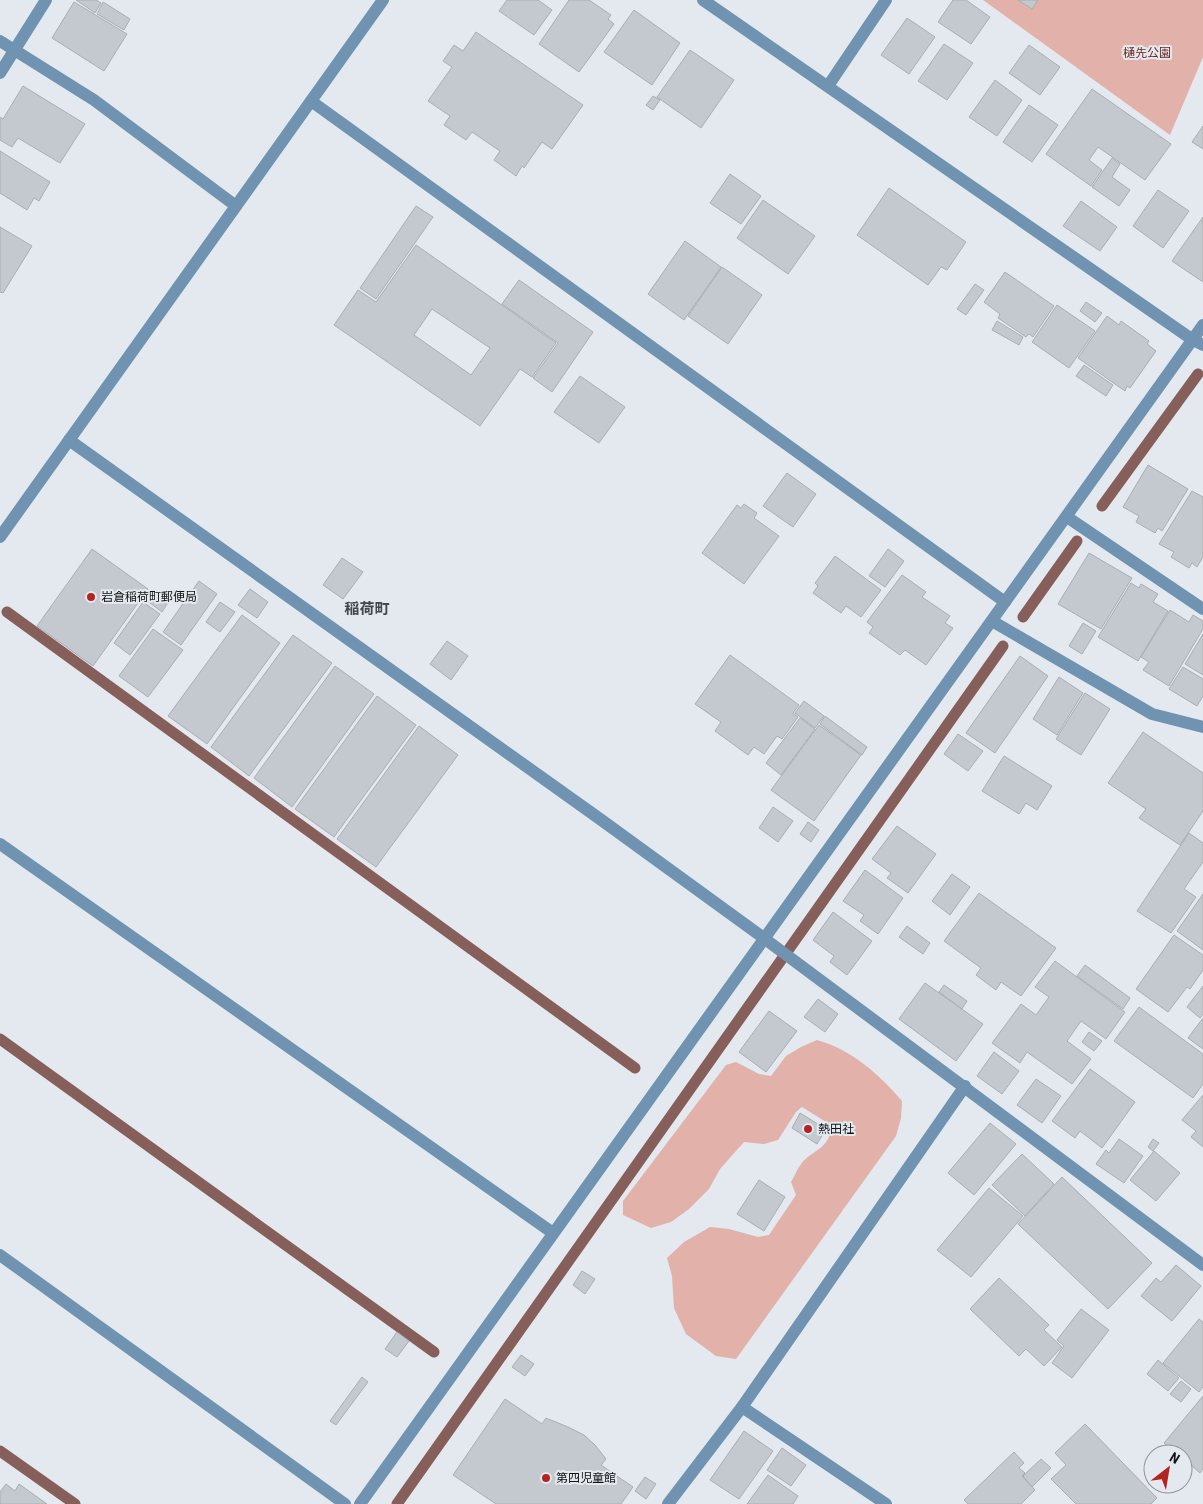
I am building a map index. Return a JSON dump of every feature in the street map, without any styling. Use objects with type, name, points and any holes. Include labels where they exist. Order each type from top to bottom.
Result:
[{"type":"street","points":[[0,73],[46,0]]},
{"type":"street","points":[[0,537],[383,0]]},
{"type":"street","points":[[703,0],[1198,342]]},
{"type":"street","points":[[828,86],[886,0]]},
{"type":"street","points":[[0,41],[94,100],[236,206]]},
{"type":"street","points":[[311,101],[1005,602]]},
{"type":"street","points":[[360,1504],[1005,602],[1198,342],[1203,325]]},
{"type":"street","points":[[69,440],[765,939],[1203,1265]]},
{"type":"street","points":[[1067,517],[1203,609]]},
{"type":"street","points":[[992,621],[1152,714],[1203,727]]},
{"type":"street","points":[[0,844],[553,1233]]},
{"type":"street","points":[[668,1504],[742,1406],[964,1086]]},
{"type":"street","points":[[0,1255],[345,1504]]},
{"type":"street","points":[[742,1406],[886,1504]]},
{"type":"green space","name":"樋先公園","points":[[983,0],[1203,0],[1203,57],[1170,135]]},
{"type":"green space","points":[[817,1040],[830,1044],[853,1056],[884,1082],[902,1101],[901,1118],[896,1136],[736,1359],[716,1356],[686,1334],[674,1308],[672,1276],[667,1258],[684,1242],[710,1227],[729,1229],[758,1237],[769,1235],[796,1195],[791,1182],[798,1168],[828,1139],[831,1125],[802,1107],[796,1112],[778,1140],[764,1144],[744,1142],[720,1169],[709,1189],[689,1209],[671,1222],[651,1228],[623,1215],[623,1201],[726,1065],[736,1062],[759,1074],[771,1076],[786,1056]]},
{"type":"building","points":[[76,0],[96,0],[101,3],[95,13]]},
{"type":"building","points":[[507,0],[538,0],[552,10],[534,35],[499,11]]},
{"type":"building","points":[[569,0],[589,0],[611,15],[608,19],[614,24],[579,72],[539,44]]},
{"type":"building","points":[[953,0],[966,0],[990,17],[971,44],[938,22]]},
{"type":"building","points":[[1018,0],[1038,0],[1032,9]]},
{"type":"building","points":[[74,2],[127,34],[104,71],[52,38]]},
{"type":"building","points":[[103,2],[130,19],[124,30],[97,14]]},
{"type":"building","points":[[634,10],[680,43],[652,85],[604,52]]},
{"type":"building","points":[[907,18],[935,37],[909,74],[881,55]]},
{"type":"building","points":[[476,32],[583,105],[552,149],[542,142],[516,176],[494,160],[500,151],[472,132],[466,140],[444,125],[450,116],[428,101],[452,67],[443,61],[454,45],[463,51]]},
{"type":"building","points":[[944,44],[973,63],[947,100],[918,81]]},
{"type":"building","points":[[1029,45],[1060,67],[1040,95],[1009,73]]},
{"type":"building","points":[[690,50],[734,80],[701,128],[657,97]]},
{"type":"building","points":[[995,80],[1022,100],[997,136],[969,117]]},
{"type":"building","points":[[23,86],[85,124],[60,163],[18,138],[12,147],[0,140],[0,117],[3,119]]},
{"type":"building","points":[[1092,89],[1171,144],[1145,180],[1098,147],[1089,160],[1102,170],[1091,186],[1046,154]]},
{"type":"building","points":[[653,96],[660,100],[653,110],[646,105]]},
{"type":"building","points":[[1029,105],[1058,125],[1032,162],[1003,142]]},
{"type":"building","points":[[1203,126],[1203,149],[1192,142]]},
{"type":"building","points":[[0,151],[50,182],[39,201],[34,198],[27,210],[0,193]]},
{"type":"building","points":[[1112,158],[1120,164],[1112,177],[1130,190],[1119,206],[1092,187]]},
{"type":"building","points":[[730,174],[761,196],[741,224],[710,203]]},
{"type":"building","points":[[889,188],[966,242],[947,270],[941,267],[928,285],[857,235]]},
{"type":"building","points":[[1158,190],[1189,211],[1163,248],[1133,226]]},
{"type":"building","points":[[763,200],[815,236],[788,274],[737,238]]},
{"type":"building","points":[[1081,201],[1117,227],[1100,251],[1063,226]]},
{"type":"building","points":[[416,206],[433,217],[376,299],[360,288]]},
{"type":"building","points":[[1203,217],[1203,282],[1172,261]]},
{"type":"building","points":[[0,227],[32,246],[3,293],[0,292]]},
{"type":"building","points":[[685,241],[721,267],[684,320],[648,294]]},
{"type":"building","points":[[416,245],[556,343],[532,377],[520,369],[480,426],[334,325],[358,290],[376,302]],"holes":[[[432,309],[490,348],[471,375],[414,335]]]},
{"type":"building","points":[[722,267],[762,295],[728,344],[688,316]]},
{"type":"building","points":[[1005,272],[1054,306],[1033,337],[1029,334],[1026,337],[998,318],[1000,314],[984,302]]},
{"type":"building","points":[[519,280],[593,332],[552,392],[533,378],[558,343],[502,304]]},
{"type":"building","points":[[975,284],[984,290],[966,315],[957,309]]},
{"type":"building","points":[[1086,302],[1102,313],[1095,322],[1080,311]]},
{"type":"building","points":[[1057,305],[1095,331],[1069,368],[1032,342]]},
{"type":"building","points":[[1107,316],[1119,325],[1121,321],[1149,341],[1147,344],[1156,351],[1130,388],[1127,386],[1125,391],[1078,358]]},
{"type":"building","points":[[997,321],[1023,337],[1019,345],[992,330]]},
{"type":"building","points":[[1084,365],[1113,385],[1106,396],[1076,376]]},
{"type":"building","points":[[580,376],[625,407],[599,443],[554,412]]},
{"type":"building","points":[[1148,465],[1188,489],[1162,531],[1158,528],[1155,533],[1136,522],[1139,516],[1123,507]]},
{"type":"building","points":[[787,473],[816,494],[793,527],[763,506]]},
{"type":"building","points":[[1192,491],[1203,497],[1203,557],[1197,567],[1192,563],[1189,568],[1171,557],[1174,552],[1159,544]]},
{"type":"building","points":[[744,504],[757,513],[754,518],[779,536],[744,584],[702,553],[737,505],[741,508]]},
{"type":"building","points":[[92,549],[148,589],[93,666],[37,626]]},
{"type":"building","points":[[888,549],[904,561],[885,587],[869,576]]},
{"type":"building","points":[[1089,553],[1132,578],[1101,629],[1058,604]]},
{"type":"building","points":[[835,556],[881,590],[861,617],[846,606],[841,613],[813,593],[818,586],[815,583]]},
{"type":"building","points":[[342,558],[363,572],[343,599],[323,585]]},
{"type":"building","points":[[902,575],[926,592],[922,597],[950,616],[945,623],[953,628],[926,665],[905,650],[900,655],[869,633],[873,627],[867,622]]},
{"type":"building","points":[[199,581],[217,594],[181,645],[163,632]]},
{"type":"building","points":[[1131,583],[1139,588],[1141,584],[1158,594],[1153,602],[1168,611],[1138,661],[1098,637]]},
{"type":"building","points":[[154,589],[169,601],[162,612],[146,600]]},
{"type":"building","points":[[250,589],[268,602],[257,618],[238,605]]},
{"type":"building","points":[[143,602],[160,614],[130,655],[114,643]]},
{"type":"building","points":[[220,602],[235,612],[220,632],[206,622]]},
{"type":"building","points":[[1170,610],[1189,622],[1193,615],[1203,621],[1203,629],[1169,686],[1143,670],[1149,662],[1141,657]]},
{"type":"building","points":[[242,615],[280,643],[207,744],[168,716]]},
{"type":"building","points":[[1083,623],[1096,631],[1082,654],[1069,646]]},
{"type":"building","points":[[153,629],[183,650],[148,697],[119,676]]},
{"type":"building","points":[[1203,634],[1203,675],[1185,664]]},
{"type":"building","points":[[293,635],[332,663],[249,776],[211,747]]},
{"type":"building","points":[[447,641],[468,656],[451,680],[430,664]]},
{"type":"building","points":[[730,655],[799,705],[793,713],[798,717],[782,739],[777,736],[764,754],[754,747],[748,755],[715,731],[721,722],[695,704]]},
{"type":"building","points":[[1020,656],[1048,676],[995,753],[966,733]]},
{"type":"building","points":[[335,666],[374,694],[292,807],[254,778]]},
{"type":"building","points":[[1183,667],[1203,679],[1203,696],[1197,706],[1169,689]]},
{"type":"building","points":[[1059,677],[1083,693],[1057,735],[1033,719]]},
{"type":"building","points":[[1085,693],[1110,709],[1081,755],[1056,739]]},
{"type":"building","points":[[377,696],[416,725],[334,837],[295,809]]},
{"type":"building","points":[[804,701],[824,716],[815,728],[795,713]]},
{"type":"building","points":[[825,716],[867,747],[862,755],[820,724]]},
{"type":"building","points":[[800,718],[815,729],[781,775],[766,763]]},
{"type":"building","points":[[819,725],[861,755],[814,821],[771,790]]},
{"type":"building","points":[[419,726],[458,755],[376,867],[337,839]]},
{"type":"building","points":[[1143,732],[1203,773],[1203,811],[1180,845],[1139,818],[1146,809],[1108,783]]},
{"type":"building","points":[[958,734],[983,751],[968,771],[944,754]]},
{"type":"building","points":[[1004,756],[1052,786],[1037,810],[1026,803],[1019,814],[982,791]]},
{"type":"building","points":[[773,807],[793,821],[778,842],[759,828]]},
{"type":"building","points":[[808,822],[819,830],[811,842],[800,834]]},
{"type":"building","points":[[897,826],[936,854],[908,893],[887,878],[891,873],[872,859]]},
{"type":"building","points":[[1189,833],[1203,843],[1203,862],[1184,889],[1196,897],[1171,933],[1137,911]]},
{"type":"building","points":[[865,870],[903,898],[878,934],[860,921],[864,915],[843,901]]},
{"type":"building","points":[[952,874],[970,887],[950,915],[932,901]]},
{"type":"building","points":[[979,893],[1056,948],[1021,996],[1001,982],[996,990],[976,975],[981,968],[944,941]]},
{"type":"building","points":[[1203,894],[1203,950],[1177,931]]},
{"type":"building","points":[[833,912],[872,941],[847,975],[830,962],[834,956],[813,940]]},
{"type":"building","points":[[907,926],[930,943],[923,954],[899,937]]},
{"type":"building","points":[[1174,935],[1203,955],[1203,970],[1190,989],[1187,987],[1168,1012],[1136,989]]},
{"type":"building","points":[[1055,961],[1125,1012],[1106,1039],[1081,1021],[1067,1041],[1091,1059],[1072,1084],[1027,1052],[1020,1063],[992,1043],[1021,1004],[1036,1015],[1049,997],[1035,987]]},
{"type":"building","points":[[1085,965],[1130,998],[1123,1009],[1077,976]]},
{"type":"building","points":[[925,983],[983,1024],[956,1061],[899,1019]]},
{"type":"building","points":[[944,985],[967,1001],[962,1009],[939,992]]},
{"type":"building","points":[[1203,986],[1203,1014],[1200,1018],[1187,1007]]},
{"type":"building","points":[[818,999],[838,1014],[825,1032],[804,1017]]},
{"type":"building","points":[[1139,1007],[1203,1054],[1203,1084],[1193,1098],[1114,1041]]},
{"type":"building","points":[[769,1011],[797,1031],[766,1072],[739,1052]]},
{"type":"building","points":[[1203,1018],[1203,1049],[1188,1038]]},
{"type":"building","points":[[1089,1032],[1102,1041],[1094,1051],[1082,1042]]},
{"type":"building","points":[[994,1052],[1019,1071],[1002,1094],[977,1076]]},
{"type":"building","points":[[1090,1069],[1135,1102],[1102,1148],[1080,1131],[1075,1138],[1052,1121]]},
{"type":"building","points":[[1036,1079],[1061,1096],[1042,1123],[1017,1105]]},
{"type":"building","points":[[1203,1095],[1203,1147],[1191,1137],[1196,1131],[1182,1120]]},
{"type":"building","points":[[800,1113],[826,1129],[817,1144],[792,1128]]},
{"type":"building","points":[[990,1123],[1016,1144],[974,1195],[948,1173]]},
{"type":"building","points":[[1119,1139],[1143,1156],[1124,1183],[1096,1164],[1106,1150],[1109,1153]]},
{"type":"building","points":[[1153,1139],[1159,1143],[1153,1151],[1148,1147]]},
{"type":"building","points":[[1154,1151],[1180,1173],[1156,1201],[1130,1180]]},
{"type":"building","points":[[1022,1154],[1054,1184],[1025,1216],[992,1185]]},
{"type":"building","points":[[1062,1177],[1152,1263],[1108,1309],[1018,1224]]},
{"type":"building","points":[[759,1180],[785,1197],[764,1231],[737,1214]]},
{"type":"building","points":[[989,1188],[1023,1216],[971,1277],[937,1250]]},
{"type":"building","points":[[1176,1265],[1201,1286],[1172,1321],[1141,1296],[1156,1278],[1161,1282]]},
{"type":"building","points":[[582,1271],[595,1279],[585,1294],[573,1285]]},
{"type":"building","points":[[999,1278],[1049,1325],[1044,1330],[1062,1347],[1044,1366],[1026,1349],[1019,1356],[970,1309]]},
{"type":"building","points":[[1081,1309],[1109,1330],[1072,1378],[1052,1363],[1064,1346],[1057,1340]]},
{"type":"building","points":[[1199,1319],[1203,1322],[1203,1387],[1199,1392],[1163,1363]]},
{"type":"building","points":[[397,1332],[409,1341],[397,1357],[385,1349]]},
{"type":"building","points":[[521,1355],[534,1364],[525,1376],[512,1367]]},
{"type":"building","points":[[1158,1360],[1179,1378],[1168,1391],[1147,1374]]},
{"type":"building","points":[[362,1377],[368,1382],[336,1425],[330,1421]]},
{"type":"building","points":[[1181,1381],[1191,1389],[1181,1402],[1170,1394]]},
{"type":"building","points":[[1203,1396],[1203,1469],[1200,1473],[1193,1467],[1193,1444],[1164,1443]]},
{"type":"building","points":[[505,1399],[542,1424],[546,1418],[584,1435],[606,1459],[601,1465],[633,1487],[621,1504],[496,1504],[453,1475]]},
{"type":"building","points":[[1085,1424],[1143,1484],[1143,1494],[1153,1494],[1157,1498],[1151,1504],[1076,1504],[1051,1479],[1066,1465],[1055,1453]]},
{"type":"building","points":[[744,1431],[773,1451],[739,1499],[710,1480]]},
{"type":"building","points":[[782,1448],[806,1465],[791,1486],[767,1470]]},
{"type":"building","points":[[1014,1452],[1024,1463],[1019,1468],[1025,1473],[1022,1476],[1035,1490],[1021,1504],[968,1504],[964,1500]]},
{"type":"building","points":[[1041,1459],[1051,1468],[1032,1487],[1023,1476]]},
{"type":"building","points":[[768,1475],[798,1496],[793,1504],[747,1504]]},
{"type":"building","points":[[645,1477],[656,1484],[646,1499],[635,1491]]},
{"type":"building","points":[[6,1484],[15,1491],[19,1484],[47,1504],[0,1504],[0,1492]]},
{"type":"waterway","points":[[1102,506],[1198,374]]},
{"type":"waterway","points":[[1023,617],[1077,541]]},
{"type":"waterway","points":[[7,612],[635,1068]]},
{"type":"waterway","points":[[397,1504],[1003,646]]},
{"type":"waterway","points":[[0,1039],[434,1352]]},
{"type":"waterway","points":[[0,1451],[75,1504]]},
{"type":"place","name":"岩倉稲荷町郵便局","points":[[91,597]]},
{"type":"place","name":"熱田社","points":[[808,1129]]},
{"type":"place","name":"第四児童館","points":[[546,1478]]},
{"type":"district","name":"稲荷町","points":[[367,609]]}]
